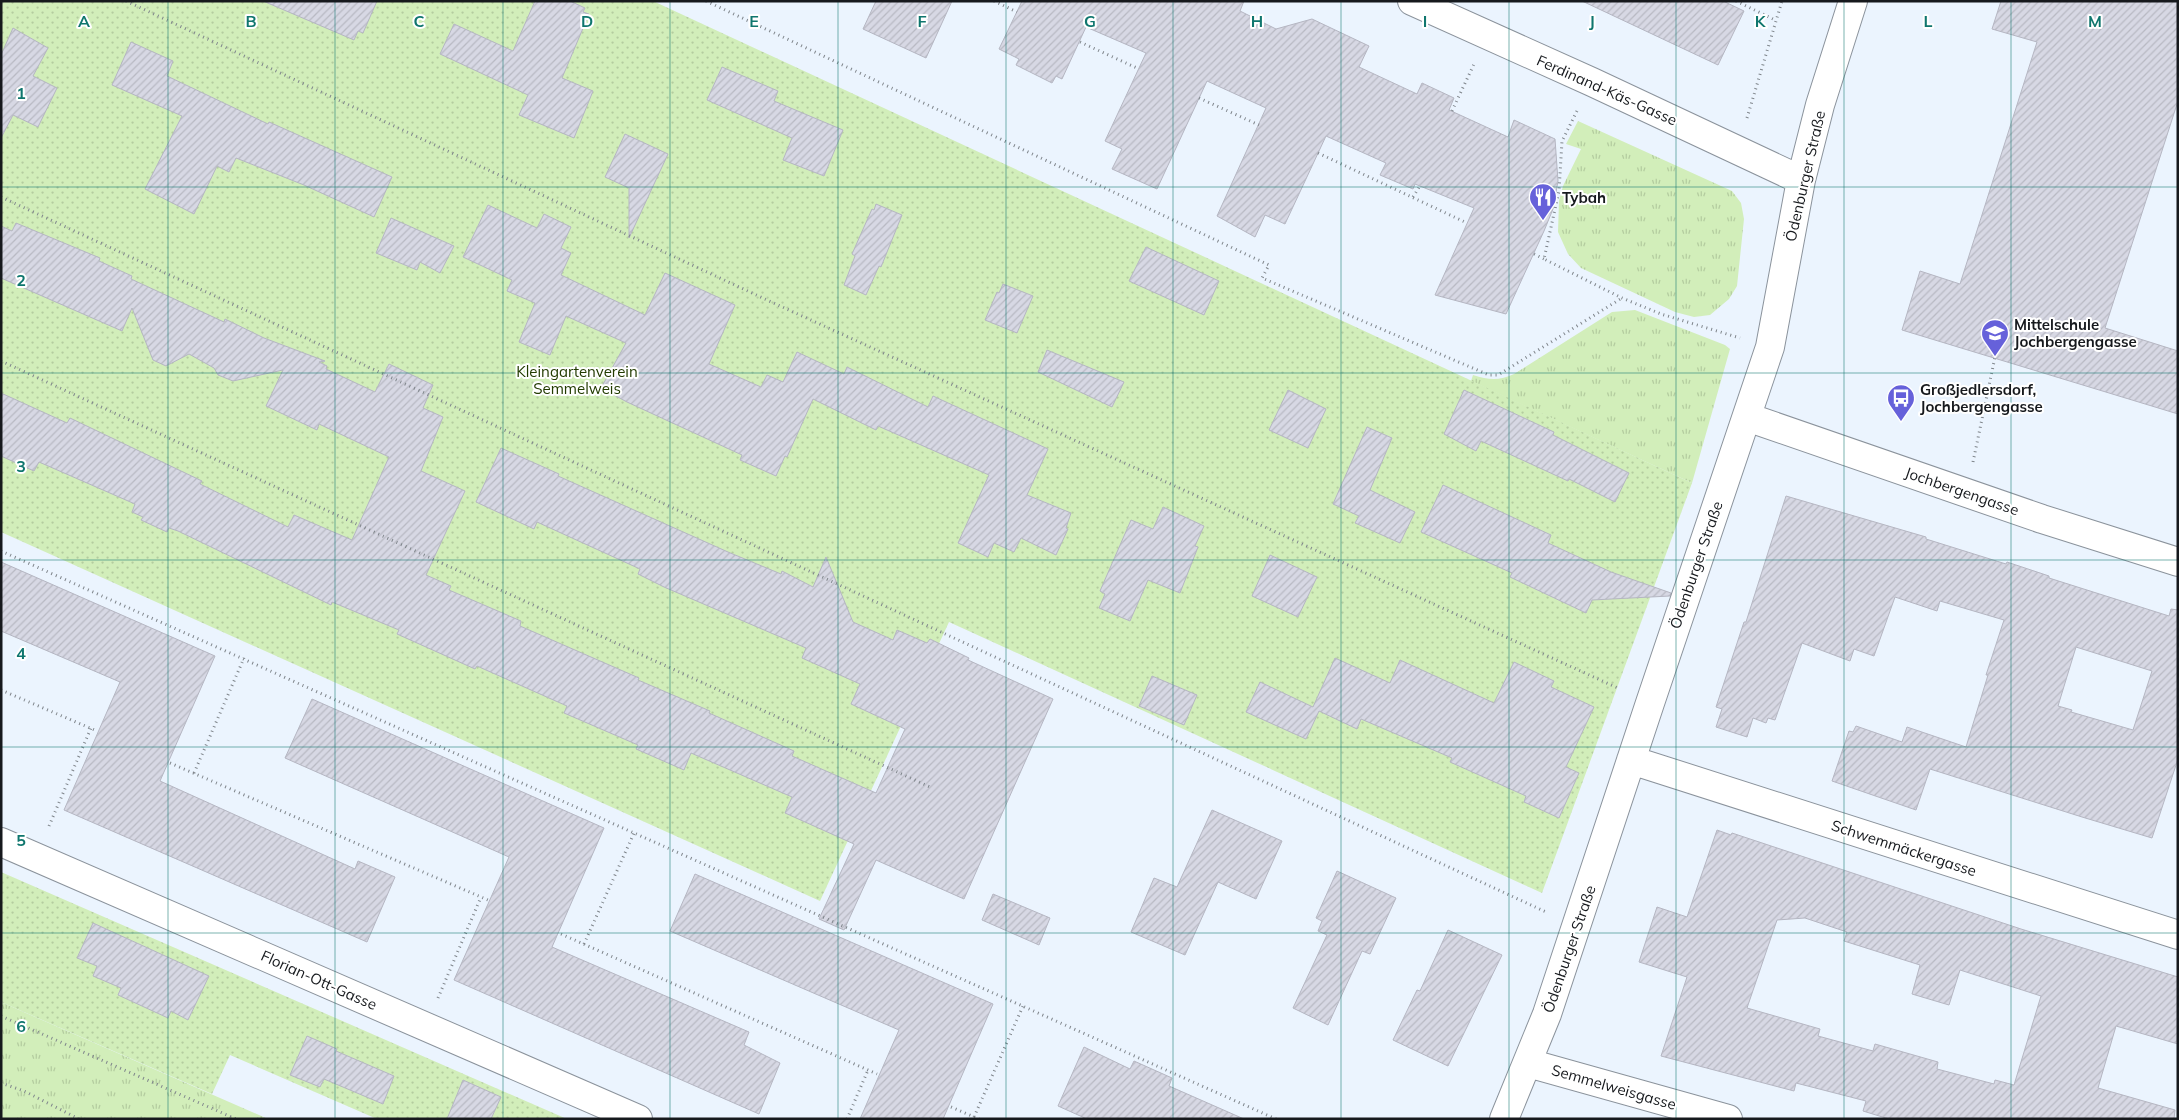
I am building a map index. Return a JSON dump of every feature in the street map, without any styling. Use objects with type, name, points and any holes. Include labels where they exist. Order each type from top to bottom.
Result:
[{"type":"street","name":"Ferdinand-Käs-Gasse","points":[[1412,1],[1738,149],[1801,180]]},
{"type":"street","name":"Ödenburger Straße","points":[[1504,1119],[1547,1014],[1770,347],[1801,180],[1820,105],[1853,1]]},
{"type":"street","name":"Jochbergengasse","points":[[1747,417],[2042,519],[2178,562]]},
{"type":"street","name":"Schwemmäckergasse","points":[[1631,760],[2178,935]]},
{"type":"street","name":"Florian-Ott-Gasse","points":[[1,842],[638,1119]]},
{"type":"street","name":"Semmelweisgasse","points":[[1528,1062],[1728,1119]]},
{"type":"path","points":[[126,1],[767,300],[1650,702]]},
{"type":"path","points":[[706,1],[1269,265],[1262,278],[1489,375],[1498,375],[1622,298]]},
{"type":"path","points":[[994,1],[1017,12]]},
{"type":"path","points":[[1736,1],[1775,20]]},
{"type":"path","points":[[1738,149],[1782,1]]},
{"type":"path","points":[[1452,112],[1487,36]]},
{"type":"path","points":[[1080,42],[1139,69]]},
{"type":"path","points":[[1544,259],[1559,191],[1562,141],[1592,82]]},
{"type":"path","points":[[1200,98],[1259,125]]},
{"type":"path","points":[[1318,153],[1467,223]]},
{"type":"path","points":[[1413,197],[1420,186]]},
{"type":"path","points":[[1,197],[1576,926]]},
{"type":"path","points":[[1534,254],[1622,298],[1661,314],[1770,347]]},
{"type":"path","points":[[1967,492],[1995,357]]},
{"type":"path","points":[[1,362],[930,787]]},
{"type":"path","points":[[1,551],[1276,1119]]},
{"type":"path","points":[[194,773],[244,658]]},
{"type":"path","points":[[1,690],[97,730]]},
{"type":"path","points":[[36,857],[91,728]]},
{"type":"path","points":[[170,763],[488,900]]},
{"type":"path","points":[[584,944],[634,833]]},
{"type":"path","points":[[426,1027],[481,897]]},
{"type":"path","points":[[561,934],[877,1074]]},
{"type":"path","points":[[974,1117],[1022,1006]]},
{"type":"path","points":[[1,1016],[236,1119]]},
{"type":"path","points":[[847,1119],[868,1070]]},
{"type":"path","points":[[1,1083],[24,1091],[79,1119]]},
{"type":"path","points":[[952,1107],[979,1119]]},
{"type":"green space","name":"Kleingartenverein Semmelweis","points":[[1,1],[653,1],[1692,483],[1542,893],[949,622],[820,901],[1,532]]},
{"type":"green space","points":[[1578,121],[1732,191],[1741,203],[1744,219],[1737,286],[1729,299],[1710,315],[1694,317],[1675,312],[1581,268],[1568,254],[1558,232],[1559,201],[1563,186],[1581,149],[1566,144]]},
{"type":"green space","points":[[1635,310],[1725,345],[1730,349],[1692,483],[1471,381],[1473,375],[1494,379],[1514,374],[1612,312]]},
{"type":"green space","points":[[1,872],[567,1119],[377,1119],[230,1055],[212,1094],[1,1002]]},
{"type":"green space","points":[[1,1002],[268,1119],[1,1119]]},
{"type":"building","points":[[263,1],[377,1],[363,33],[358,31],[354,40]]},
{"type":"building","points":[[535,1],[570,1],[585,8],[583,12],[589,14],[562,78],[593,91],[574,138],[519,115],[528,95],[440,54],[454,24],[513,51]]},
{"type":"building","points":[[876,1],[952,1],[926,58],[863,29]]},
{"type":"building","points":[[1022,1],[1244,1],[1240,11],[1276,29],[1312,19],[1369,46],[1359,67],[1417,94],[1422,83],[1454,98],[1449,110],[1508,137],[1514,120],[1555,139],[1558,181],[1553,209],[1506,314],[1435,295],[1474,208],[1415,184],[1413,189],[1380,175],[1386,163],[1326,136],[1285,224],[1265,215],[1255,237],[1217,216],[1266,108],[1207,81],[1157,189],[1112,169],[1122,149],[1105,141],[1146,53],[1086,27],[1062,79],[1056,76],[1052,83],[1016,65],[1019,59],[999,49]]},
{"type":"building","points":[[1582,1],[1723,1],[1744,11],[1718,65]]},
{"type":"building","points":[[2001,1],[2178,1],[2178,101],[2105,328],[2178,351],[2178,414],[1902,330],[1920,271],[1960,284],[2037,42],[1992,29]]},
{"type":"building","points":[[13,28],[48,48],[33,76],[57,88],[38,127],[13,115],[1,138],[1,55]]},
{"type":"building","points":[[131,42],[173,61],[167,76],[268,124],[269,122],[392,177],[374,217],[304,185],[236,158],[229,172],[217,166],[194,214],[145,189],[182,116],[112,85]]},
{"type":"building","points":[[722,67],[778,91],[774,101],[843,130],[824,176],[783,160],[792,138],[707,100]]},
{"type":"building","points":[[625,134],[668,154],[629,238],[629,188],[605,177]]},
{"type":"building","points":[[876,204],[902,215],[881,267],[879,266],[866,295],[844,285],[855,256],[852,254]]},
{"type":"building","points":[[488,205],[537,228],[544,214],[571,227],[561,248],[571,253],[561,275],[645,315],[665,273],[735,305],[709,364],[761,387],[767,375],[783,382],[797,352],[844,374],[847,367],[928,407],[933,396],[1048,449],[1027,495],[1071,513],[1066,528],[1068,529],[1056,555],[1021,538],[1014,552],[994,543],[988,557],[958,543],[989,475],[878,426],[876,430],[813,399],[787,457],[785,456],[776,476],[740,460],[742,455],[601,388],[626,343],[566,316],[550,355],[519,342],[535,303],[507,291],[512,280],[463,257]]},
{"type":"building","points":[[391,218],[454,246],[440,273],[420,262],[417,270],[376,253]]},
{"type":"building","points":[[16,223],[100,258],[99,261],[132,276],[131,279],[224,322],[225,319],[264,338],[325,361],[319,362],[327,366],[326,369],[375,392],[389,364],[433,385],[423,408],[443,417],[421,471],[465,491],[426,575],[451,586],[449,590],[521,621],[520,626],[639,678],[638,680],[710,711],[709,713],[794,751],[792,756],[876,793],[905,729],[851,704],[860,684],[802,658],[806,648],[664,587],[638,574],[640,569],[537,522],[534,529],[476,502],[501,448],[559,474],[558,476],[728,552],[781,574],[782,571],[813,587],[826,557],[853,622],[893,640],[897,630],[927,643],[930,639],[969,658],[968,660],[1053,699],[964,899],[876,860],[844,930],[819,919],[854,844],[785,813],[792,797],[691,753],[684,770],[636,749],[638,745],[564,713],[567,706],[477,666],[475,669],[397,634],[399,630],[332,602],[331,605],[178,531],[169,528],[167,532],[141,520],[143,517],[132,512],[135,504],[39,462],[34,471],[1,456],[1,393],[67,423],[70,418],[202,481],[200,484],[288,527],[294,515],[352,540],[389,457],[319,424],[317,430],[266,406],[283,370],[233,381],[218,375],[214,368],[189,354],[166,366],[153,360],[132,308],[122,331],[1,278],[1,226],[12,231]]},
{"type":"building","points":[[1146,247],[1219,281],[1204,315],[1129,281]]},
{"type":"building","points":[[1003,284],[1033,296],[1017,333],[985,320],[997,292],[999,293]]},
{"type":"building","points":[[1047,350],[1124,382],[1112,407],[1038,372]]},
{"type":"building","points":[[1288,390],[1326,409],[1308,448],[1269,430]]},
{"type":"building","points":[[1464,390],[1554,432],[1553,435],[1629,473],[1615,502],[1569,479],[1568,481],[1481,441],[1476,451],[1444,434]]},
{"type":"building","points":[[1367,427],[1392,438],[1370,490],[1415,512],[1400,543],[1355,523],[1359,516],[1333,504]]},
{"type":"building","points":[[1443,485],[1551,535],[1548,543],[1611,572],[1671,593],[1670,596],[1592,600],[1586,613],[1510,577],[1512,573],[1421,532]]},
{"type":"building","points":[[1786,496],[1926,537],[1926,539],[2006,564],[2007,562],[2049,576],[2049,578],[2169,616],[2171,609],[2178,610],[2178,759],[2152,838],[1930,769],[1916,810],[1832,781],[1849,731],[1853,732],[1856,726],[1902,742],[1907,727],[1966,747],[2004,620],[1940,601],[1937,611],[1895,597],[1874,656],[1854,649],[1850,661],[1802,643],[1775,720],[1768,718],[1766,723],[1753,718],[1747,737],[1716,727],[1722,709],[1716,707],[1744,622],[1746,622]],"holes":[[[2076,647],[2152,671],[2133,730],[2071,712],[2072,710],[2058,706]]]},
{"type":"building","points":[[1163,507],[1204,526],[1195,546],[1198,547],[1180,593],[1148,580],[1130,621],[1099,608],[1105,594],[1100,591],[1131,520],[1153,529]]},
{"type":"building","points":[[1270,555],[1317,577],[1298,617],[1252,596]]},
{"type":"building","points":[[1,562],[215,656],[160,781],[355,869],[358,861],[395,877],[367,942],[64,810],[120,682],[1,631]]},
{"type":"building","points":[[1335,658],[1390,683],[1400,660],[1494,703],[1514,662],[1554,681],[1551,687],[1594,707],[1566,767],[1579,773],[1559,818],[1524,802],[1526,796],[1450,762],[1452,758],[1361,719],[1357,729],[1319,711],[1306,739],[1246,712],[1260,682],[1313,707]]},
{"type":"building","points":[[1152,676],[1197,695],[1184,725],[1139,706]]},
{"type":"building","points":[[312,699],[604,828],[552,947],[749,1032],[744,1045],[780,1063],[759,1114],[454,980],[509,857],[285,758]]},
{"type":"building","points":[[1212,810],[1282,841],[1256,899],[1218,882],[1185,955],[1131,932],[1154,878],[1177,887]]},
{"type":"building","points":[[1717,830],[1731,835],[1732,833],[2021,929],[2178,977],[2178,1044],[2116,1026],[2098,1088],[2175,1110],[2174,1119],[1889,1119],[1863,1111],[1866,1101],[1796,1083],[1794,1091],[1661,1056],[1687,977],[1639,962],[1657,907],[1687,917]],"holes":[[[1805,918],[1847,932],[1844,941],[1920,965],[1912,994],[1949,1005],[1960,970],[2041,996],[2014,1085],[1995,1080],[1994,1084],[1937,1069],[1938,1062],[1875,1044],[1873,1051],[1818,1036],[1820,1029],[1747,1008],[1777,920]]]},
{"type":"building","points":[[1337,871],[1396,898],[1370,954],[1362,951],[1328,1025],[1293,1008],[1327,935],[1318,931],[1322,921],[1316,918]]},
{"type":"building","points":[[695,874],[993,1004],[943,1119],[860,1119],[899,1030],[670,931]]},
{"type":"building","points":[[993,894],[1050,918],[1039,945],[982,920]]},
{"type":"building","points":[[93,923],[209,976],[188,1020],[171,1011],[168,1018],[118,995],[121,988],[93,976],[97,966],[77,958]]},
{"type":"building","points":[[1448,930],[1502,955],[1448,1066],[1393,1040],[1417,990],[1420,991]]},
{"type":"building","points":[[307,1036],[337,1049],[336,1051],[394,1076],[383,1104],[324,1079],[320,1087],[290,1075]]},
{"type":"building","points":[[1084,1047],[1130,1069],[1134,1061],[1172,1078],[1169,1086],[1244,1119],[1087,1119],[1058,1106]]},
{"type":"building","points":[[463,1080],[501,1097],[491,1119],[447,1119]]},
{"type":"place","name":"Tybah","points":[[1543,221]]},
{"type":"place","name":"Mittelschule Jochbergengasse","points":[[1995,357]]},
{"type":"place","name":"Großjedlersdorf, Jochbergengasse","points":[[1901,422]]}]
